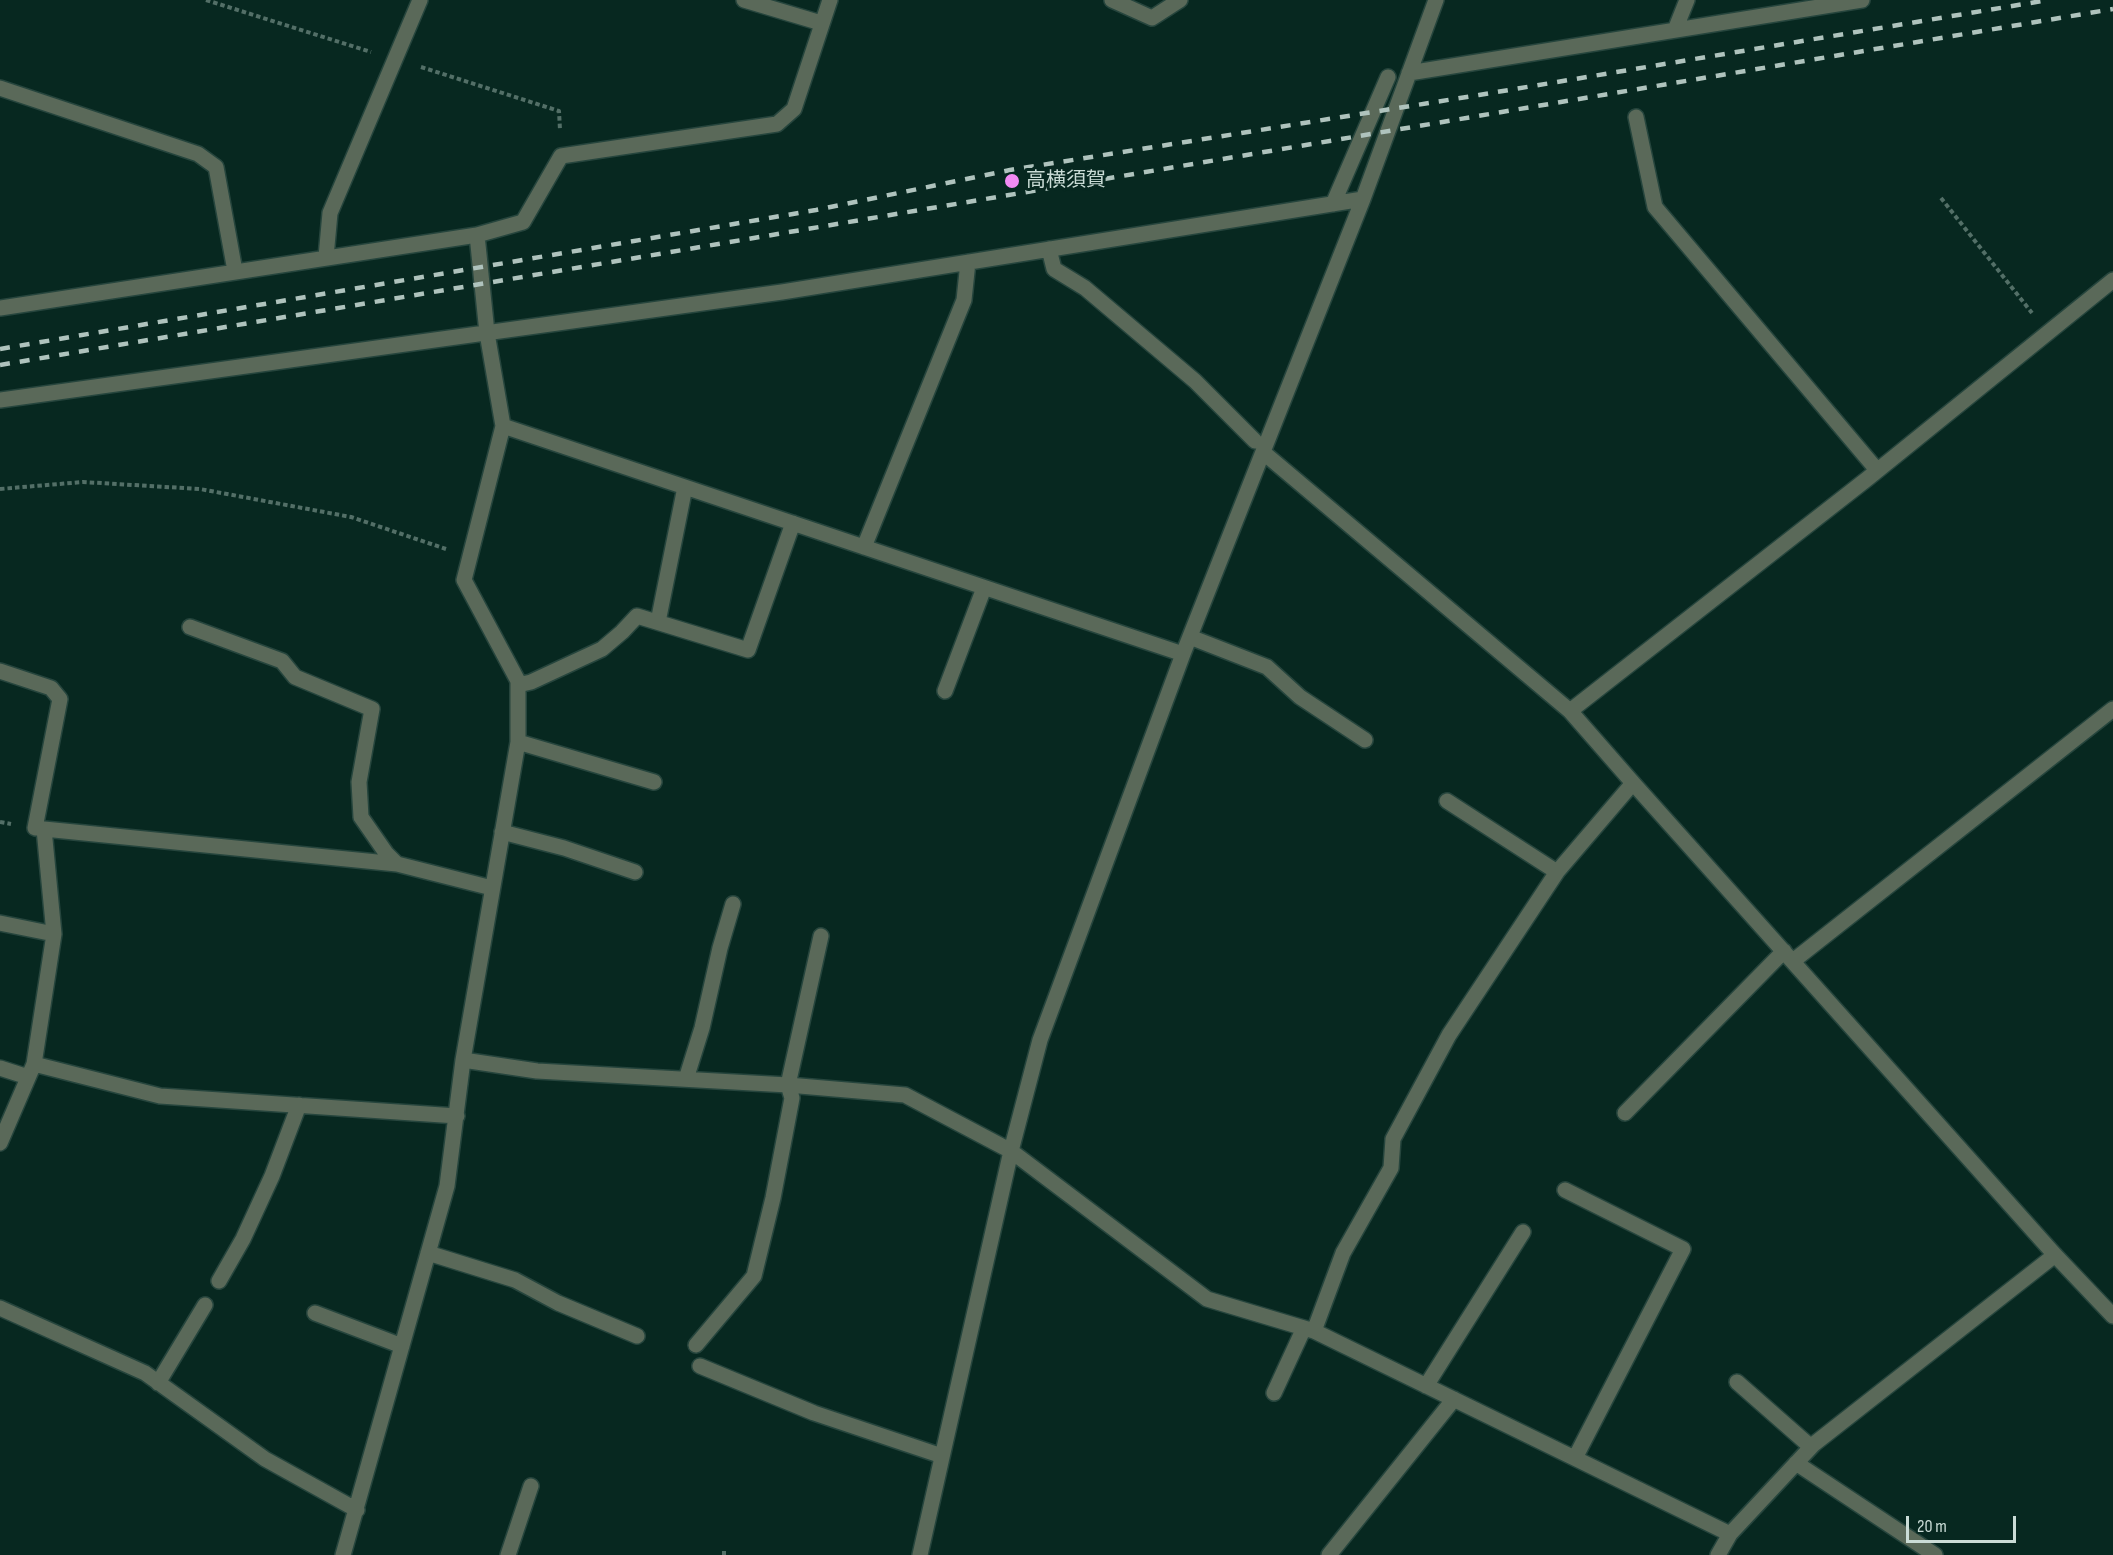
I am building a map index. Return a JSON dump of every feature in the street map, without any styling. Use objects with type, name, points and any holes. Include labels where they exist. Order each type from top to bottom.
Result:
[{"type":"street","points":[[326,257],[330,213],[420,0]]},
{"type":"street","points":[[744,0],[821,23]]},
{"type":"street","points":[[0,308],[477,235],[523,222],[561,156],[777,124],[794,109],[830,0]]},
{"type":"street","points":[[1112,0],[1152,18],[1180,0]]},
{"type":"street","points":[[920,1555],[1011,1151],[1040,1040],[1259,447],[1363,199],[1436,0]]},
{"type":"street","points":[[1675,30],[1687,0]]},
{"type":"street","points":[[1409,73],[1862,0]]},
{"type":"street","points":[[1333,204],[1388,77]]},
{"type":"street","points":[[0,88],[198,154],[216,167],[235,271]]},
{"type":"street","points":[[1636,117],[1655,207],[1877,470]]},
{"type":"street","points":[[0,400],[782,292],[1363,199]]},
{"type":"street","points":[[343,1555],[447,1186],[464,1060],[519,742],[518,681],[464,580],[503,426],[487,333],[477,235]]},
{"type":"street","points":[[1048,249],[1054,269],[1084,288],[1195,381],[1259,447],[1570,711],[2113,1316]]},
{"type":"street","points":[[864,547],[964,300],[968,262]]},
{"type":"street","points":[[1570,711],[1877,470],[2113,280]]},
{"type":"street","points":[[503,426],[1183,654]]},
{"type":"street","points":[[657,622],[685,487]]},
{"type":"street","points":[[518,685],[531,682],[602,649],[637,616],[747,650],[793,523]]},
{"type":"street","points":[[945,692],[984,588]]},
{"type":"street","points":[[190,627],[282,661],[295,677],[372,709],[360,782],[361,817],[386,853],[397,864]]},
{"type":"street","points":[[1190,637],[1267,667],[1300,697],[1365,740]]},
{"type":"street","points":[[0,671],[51,688],[60,699],[35,828]]},
{"type":"street","points":[[1625,1113],[1789,956],[2113,709]]},
{"type":"street","points":[[519,742],[654,782]]},
{"type":"street","points":[[1274,1393],[1309,1330],[1343,1253],[1391,1168],[1393,1139],[1449,1035],[1557,872],[1633,783]]},
{"type":"street","points":[[1447,801],[1557,872]]},
{"type":"street","points":[[0,1143],[31,1071],[54,934],[44,829],[397,864],[492,888]]},
{"type":"street","points":[[502,832],[564,848],[635,872]]},
{"type":"street","points":[[686,1079],[702,1028],[720,948],[733,904]]},
{"type":"street","points":[[0,923],[54,934]]},
{"type":"street","points":[[696,1346],[754,1276],[773,1198],[792,1098],[788,1084],[821,936]]},
{"type":"street","points":[[464,1060],[537,1071],[788,1084],[905,1095],[1011,1151],[1207,1299],[1309,1330],[1730,1534]]},
{"type":"street","points":[[0,1068],[31,1071],[160,1096],[457,1116]]},
{"type":"street","points":[[219,1281],[243,1239],[272,1176],[299,1105]]},
{"type":"street","points":[[1564,1190],[1683,1249],[1575,1458]]},
{"type":"street","points":[[1426,1386],[1523,1232]]},
{"type":"street","points":[[428,1253],[515,1280],[558,1303],[637,1336]]},
{"type":"street","points":[[1718,1555],[1730,1534],[1811,1447],[2055,1254]]},
{"type":"street","points":[[158,1383],[206,1305]]},
{"type":"street","points":[[0,1308],[145,1373],[264,1459],[357,1510]]},
{"type":"street","points":[[315,1313],[402,1346]]},
{"type":"street","points":[[700,1366],[814,1413],[942,1456]]},
{"type":"street","points":[[1737,1382],[1811,1447]]},
{"type":"street","points":[[1329,1555],[1454,1400]]},
{"type":"street","points":[[1796,1463],[1935,1555]]},
{"type":"street","points":[[508,1555],[531,1486]]},
{"type":"path","points":[[1941,198],[2048,333]]},
{"type":"path","points":[[0,489],[83,482],[200,489],[351,517],[470,557]]},
{"type":"railway","points":[[0,349],[816,210],[1010,170],[2048,0]]},
{"type":"railway","points":[[0,365],[2113,9]]},
{"type":"place","name":"高横須賀","points":[[1012,181]]}]
